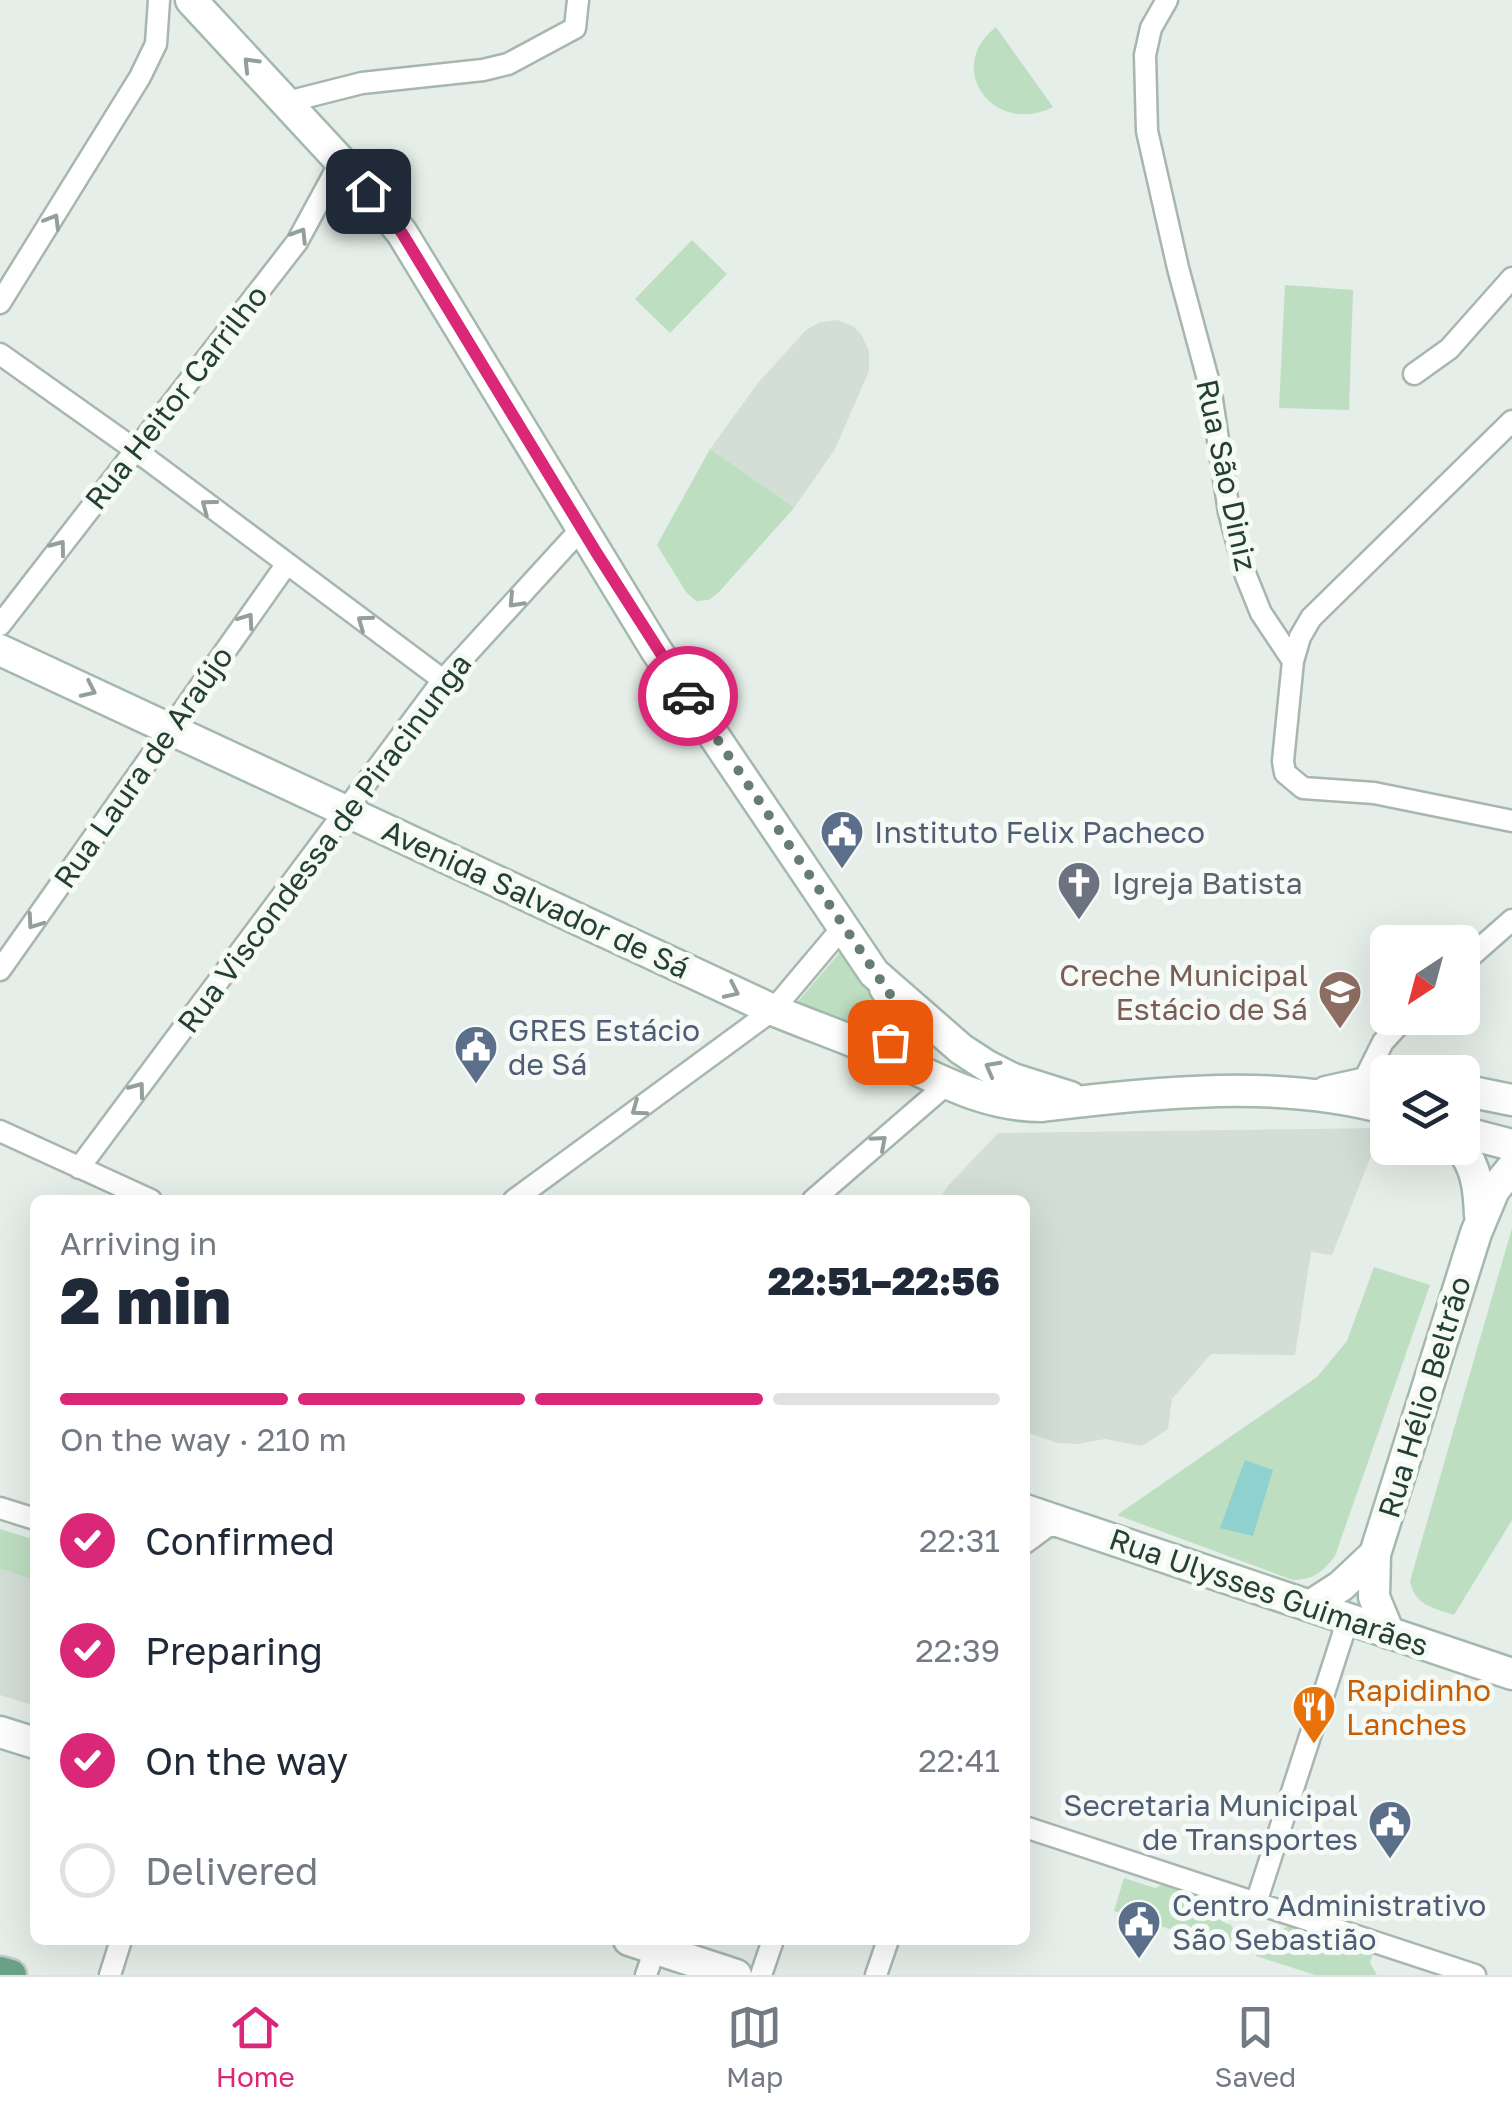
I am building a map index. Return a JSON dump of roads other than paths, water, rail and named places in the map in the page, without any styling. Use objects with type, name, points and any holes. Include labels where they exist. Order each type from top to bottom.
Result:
[{"type":"main road","points":[[191,0],[288,102],[402,233],[656,650],[898,1006],[899,1034],[875,1050]]},
{"type":"main road","name":"Avenida Salvador de Sá","points":[[0,650],[773,1010],[875,1050],[970,1094],[1017,1106],[1208,1091],[1310,1096]]},
{"type":"main road","points":[[874,973],[961,1049],[987,1066],[1013,1079],[1083,1101]]},
{"type":"main road","points":[[1310,1096],[1370,1084]]},
{"type":"main road","points":[[1480,1094],[1512,1100]]},
{"type":"main road","points":[[1310,1096],[1370,1106]]},
{"type":"main road","points":[[1480,1137],[1512,1145]]},
{"type":"main road","points":[[1471,1165],[1479,1188],[1480,1222]]},
{"type":"main road","name":"Rua Hélio Beltrão","points":[[1389,1632],[1374,1597],[1375,1554],[1480,1222],[1494,1190],[1512,1168]]},
{"type":"main road","name":"Rua Ulysses Guimarães","points":[[1030,1512],[1512,1674]]},
{"type":"main road","points":[[1310,1606],[1341,1586],[1375,1554]]},
{"type":"main road","points":[[0,1732],[30,1741]]},
{"type":"main road","points":[[647,1951],[736,1975]]},
{"type":"main road","points":[[0,1972],[11,1975]]},
{"type":"street","points":[[0,303],[140,77],[156,44],[160,0]]},
{"type":"street","points":[[288,102],[362,82],[508,64],[574,28],[578,0]]},
{"type":"street","name":"Rua São Diniz","points":[[1167,0],[1151,28],[1144,55],[1147,132],[1210,387],[1229,512],[1246,576],[1261,613],[1293,661]]},
{"type":"street","name":"Rua Heitor Carrilho","points":[[0,625],[297,242],[340,161]]},
{"type":"street","points":[[1414,374],[1448,349],[1512,278]]},
{"type":"street","points":[[0,354],[134,449],[442,680]]},
{"type":"street","points":[[1512,421],[1311,618],[1293,661],[1283,761],[1292,782],[1315,790],[1374,793],[1512,821]]},
{"type":"street","name":"Rua Viscondessa de Piracinunga","points":[[79,1168],[442,680],[582,529]]},
{"type":"street","name":"Rua Laura de Araújo","points":[[0,970],[286,564]]},
{"type":"street","points":[[1480,948],[1512,920]]},
{"type":"street","points":[[521,1195],[773,1010],[842,928]]},
{"type":"street","points":[[819,1195],[946,1084]]},
{"type":"street","points":[[0,1131],[139,1195]]},
{"type":"street","points":[[0,1508],[30,1517]]},
{"type":"street","points":[[1030,1539],[1048,1526],[1072,1526]]},
{"type":"street","points":[[1256,1903],[1348,1619]]},
{"type":"street","points":[[1030,1829],[1475,1975]]},
{"type":"street","points":[[110,1975],[119,1945]]},
{"type":"street","points":[[761,1975],[771,1945]]},
{"type":"street","points":[[876,1975],[886,1945]]},
{"type":"water","points":[[1245,1460],[1273,1470],[1253,1536],[1220,1528]]},
{"type":"place","name":"Instituto Felix Pacheco","points":[[842,870]]},
{"type":"place","name":"Igreja Batista","points":[[1079,921]]},
{"type":"place","name":"Creche Municipal Estácio de Sá","points":[[1340,1030]]},
{"type":"place","name":"GRES Estácio de Sá","points":[[476,1085]]},
{"type":"place","name":"Rapidinho Lanches","points":[[1314,1745]]},
{"type":"place","name":"Secretaria Municipal de Transportes","points":[[1390,1860]]},
{"type":"place","name":"Centro Administrativo São Sebastião","points":[[1139,1960]]}]
